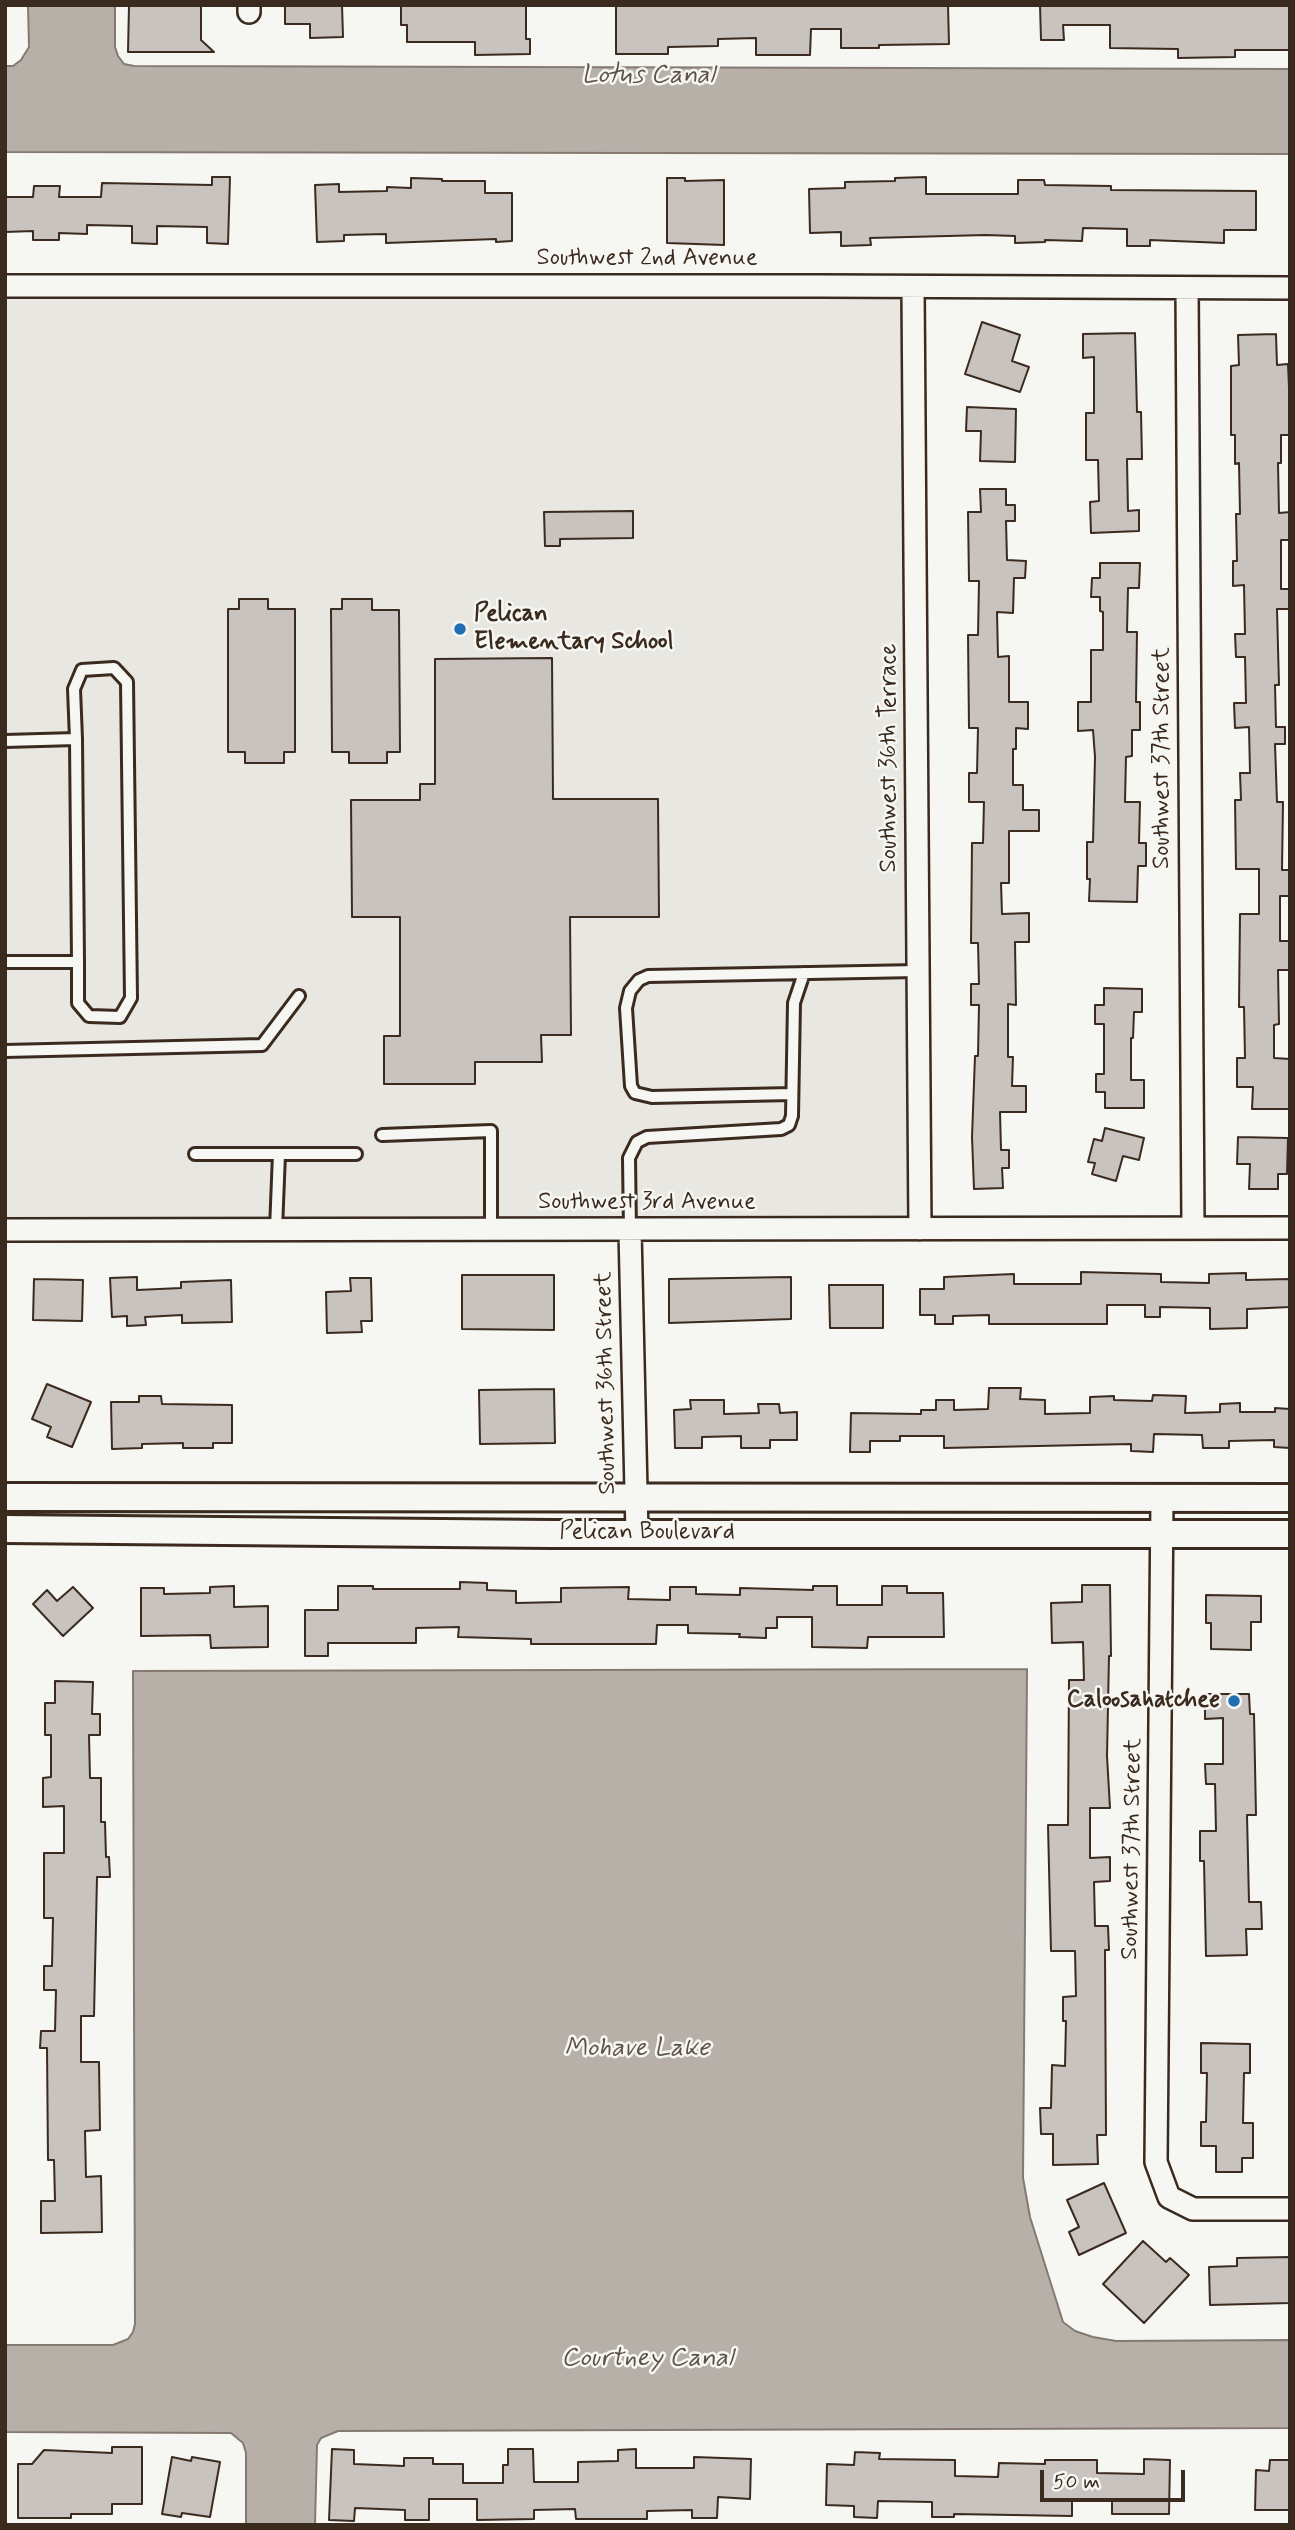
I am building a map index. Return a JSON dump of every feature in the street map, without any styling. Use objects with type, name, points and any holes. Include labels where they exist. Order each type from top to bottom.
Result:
[{"type":"street","name":"Southwest 2nd Avenue","points":[[5,286],[1290,288]]},
{"type":"street","name":"Southwest 36th Terrace","points":[[913,287],[920,1229]]},
{"type":"street","name":"Southwest 37th Street","points":[[1187,288],[1193,1227]]},
{"type":"street","name":"Southwest 3rd Avenue","points":[[5,1230],[1290,1228]]},
{"type":"street","name":"Southwest 36th Street","points":[[630,1231],[637,1534]]},
{"type":"street","name":"Pelican Boulevard","points":[[5,1497],[1290,1498]]},
{"type":"street","name":"Southwest 37th Street","points":[[1162,1499],[1156,2162],[1169,2197],[1193,2209],[1290,2209]]},
{"type":"street","name":"Pelican Boulevard","points":[[5,1529],[637,1534],[1290,1534]]},
{"type":"lane","points":[[114,668],[127,682],[131,998],[120,1017],[89,1016],[78,1003],[78,962],[74,689],[82,670],[114,668]]},
{"type":"lane","points":[[5,741],[76,739]]},
{"type":"lane","points":[[5,962],[78,962]]},
{"type":"lane","points":[[792,1094],[652,1097],[635,1093],[631,1086],[626,1008],[630,991],[639,980],[648,976],[918,971]]},
{"type":"lane","points":[[630,1231],[629,1158],[637,1142],[647,1137],[781,1129],[789,1125],[792,1116],[794,1003],[804,973]]},
{"type":"lane","points":[[5,1051],[262,1045],[299,996]]},
{"type":"lane","points":[[382,1135],[491,1131],[491,1229]]},
{"type":"lane","points":[[195,1154],[356,1154]]},
{"type":"lane","points":[[276,1228],[279,1154]]},
{"type":"shaded area","name":"Pelican Elementary School","points":[[5,286],[913,287],[920,1229],[5,1230]]},
{"type":"water","name":"Lotus Canal","points":[[28,5],[115,5],[115,47],[124,64],[134,66],[1290,69],[1290,154],[5,152],[5,66],[13,66],[21,60],[29,47]]},
{"type":"water","name":"Mohave Lake","points":[[1027,1669],[1023,2178],[1030,2217],[1063,2322],[1075,2331],[1116,2341],[1290,2340],[1290,2428],[338,2431],[321,2438],[317,2445],[315,2525],[246,2525],[246,2453],[243,2443],[231,2433],[5,2432],[5,2345],[113,2345],[128,2339],[135,2324],[133,1671]]},
{"type":"building","points":[[129,5],[201,5],[201,40],[214,52],[128,52]]},
{"type":"building","points":[[285,5],[342,5],[343,37],[310,38],[310,24],[285,24]]},
{"type":"building","points":[[401,5],[526,5],[526,39],[530,39],[530,54],[475,55],[475,42],[407,42],[407,25],[401,25]]},
{"type":"building","points":[[616,5],[948,5],[949,44],[841,48],[841,29],[811,29],[810,55],[756,55],[756,38],[718,39],[718,46],[668,47],[668,54],[616,54]]},
{"type":"building","points":[[1040,5],[1290,5],[1290,50],[1235,50],[1235,57],[1178,58],[1178,49],[1110,48],[1110,25],[1063,25],[1064,40],[1041,40]]},
{"type":"building","points":[[212,177],[230,177],[228,244],[207,243],[207,227],[157,226],[157,244],[132,243],[132,226],[87,225],[87,234],[59,233],[59,240],[33,240],[33,231],[5,232],[5,197],[33,197],[34,186],[60,186],[59,197],[101,197],[102,183],[212,185]]},
{"type":"building","points":[[926,177],[926,194],[1018,194],[1018,180],[1044,180],[1045,185],[1111,186],[1111,190],[1256,191],[1256,230],[1224,230],[1224,243],[1150,240],[1150,246],[1127,246],[1127,229],[1083,228],[1082,241],[1045,240],[1015,243],[1015,236],[986,235],[870,238],[871,245],[841,246],[841,232],[810,233],[809,189],[845,188],[845,182]]},
{"type":"building","points":[[411,178],[485,181],[485,193],[512,193],[512,241],[496,242],[496,239],[386,243],[386,234],[344,235],[344,241],[317,242],[315,185],[339,184],[339,192],[387,191],[387,187],[411,188]]},
{"type":"building","points":[[667,178],[685,178],[685,181],[724,180],[724,245],[667,243]]},
{"type":"building","points":[[982,322],[1020,335],[1012,361],[1029,367],[1020,392],[965,374]]},
{"type":"building","points":[[1135,333],[1137,412],[1141,412],[1142,459],[1127,459],[1128,511],[1139,510],[1139,531],[1091,533],[1090,502],[1099,501],[1098,460],[1086,460],[1086,413],[1094,413],[1094,357],[1083,358],[1083,334]]},
{"type":"building","points":[[1276,334],[1277,365],[1288,364],[1290,410],[1290,435],[1281,435],[1281,463],[1278,463],[1279,513],[1290,512],[1290,540],[1281,540],[1281,589],[1290,589],[1290,609],[1277,609],[1279,685],[1275,685],[1276,727],[1285,727],[1285,744],[1275,744],[1277,802],[1283,802],[1282,870],[1290,870],[1290,896],[1280,896],[1280,941],[1290,941],[1290,970],[1278,970],[1279,1024],[1274,1025],[1274,1058],[1290,1059],[1290,1109],[1252,1109],[1253,1087],[1237,1087],[1237,1058],[1245,1058],[1244,1007],[1239,1007],[1240,914],[1259,914],[1259,869],[1236,869],[1235,800],[1241,800],[1240,773],[1250,773],[1249,727],[1235,728],[1234,703],[1246,703],[1245,657],[1236,657],[1235,634],[1245,634],[1244,585],[1233,586],[1233,561],[1237,561],[1236,514],[1240,514],[1239,463],[1235,464],[1235,435],[1231,435],[1231,366],[1239,365],[1238,335]]},
{"type":"building","points":[[967,407],[1016,409],[1015,462],[980,461],[981,431],[966,431]]},
{"type":"building","points":[[980,489],[1006,489],[1006,505],[1015,505],[1015,521],[1006,521],[1007,560],[1026,561],[1025,578],[1014,578],[1013,613],[997,612],[998,657],[1009,656],[1009,702],[1028,702],[1028,729],[1016,728],[1013,785],[1023,785],[1023,810],[1039,810],[1039,831],[1009,831],[1009,883],[1001,883],[1002,914],[1029,913],[1029,942],[1015,942],[1016,1005],[1008,1004],[1008,1057],[1013,1057],[1012,1086],[1026,1086],[1026,1112],[1000,1112],[1001,1150],[1009,1150],[1009,1168],[1002,1168],[1003,1188],[974,1189],[972,1137],[979,1005],[971,1005],[971,984],[979,984],[978,943],[971,943],[972,843],[983,843],[984,802],[969,802],[969,773],[977,773],[978,728],[969,728],[968,635],[978,635],[979,581],[969,581],[968,512],[981,512]]},
{"type":"building","points":[[633,511],[633,538],[560,539],[560,546],[545,546],[544,512]]},
{"type":"building","points":[[1100,563],[1140,563],[1139,588],[1128,588],[1127,632],[1137,632],[1136,702],[1140,702],[1140,730],[1132,730],[1132,756],[1126,757],[1125,802],[1140,802],[1139,843],[1146,843],[1146,866],[1138,866],[1137,902],[1089,901],[1087,842],[1093,842],[1095,757],[1093,730],[1078,731],[1078,702],[1091,702],[1091,650],[1103,650],[1103,612],[1100,611],[1100,597],[1091,597],[1092,578],[1100,578]]},
{"type":"building","points":[[239,599],[268,599],[268,609],[295,609],[295,752],[284,752],[284,763],[245,763],[245,752],[228,752],[228,609],[239,609]]},
{"type":"building","points":[[342,599],[372,599],[372,610],[399,610],[400,752],[387,752],[387,763],[349,763],[349,752],[332,752],[331,609],[342,609]]},
{"type":"building","points":[[552,658],[553,799],[658,799],[659,917],[570,917],[571,1035],[541,1035],[542,1062],[475,1062],[475,1084],[384,1084],[384,1036],[400,1036],[400,917],[352,917],[351,800],[420,800],[420,784],[435,784],[435,659]]},
{"type":"building","points":[[1104,988],[1142,989],[1142,1012],[1134,1012],[1131,1080],[1144,1080],[1144,1108],[1105,1108],[1105,1092],[1096,1092],[1096,1074],[1104,1074],[1104,1024],[1095,1024],[1095,1005],[1104,1005]]},
{"type":"building","points":[[1105,1128],[1144,1138],[1139,1160],[1123,1156],[1116,1181],[1092,1174],[1095,1163],[1088,1162],[1094,1139],[1102,1141]]},
{"type":"building","points":[[1238,1137],[1288,1138],[1287,1174],[1278,1174],[1278,1189],[1249,1189],[1250,1164],[1237,1164]]},
{"type":"building","points":[[1081,1272],[1161,1274],[1161,1282],[1209,1283],[1209,1274],[1246,1273],[1246,1280],[1290,1279],[1290,1307],[1247,1309],[1247,1328],[1210,1329],[1210,1308],[1160,1307],[1160,1317],[1145,1317],[1145,1305],[1107,1305],[1107,1324],[989,1324],[989,1315],[953,1316],[953,1324],[935,1324],[935,1315],[920,1315],[920,1289],[944,1289],[944,1277],[1014,1274],[1014,1284],[1081,1284]]},
{"type":"building","points":[[462,1275],[554,1275],[554,1330],[462,1329]]},
{"type":"building","points":[[137,1277],[137,1290],[181,1288],[181,1282],[231,1280],[232,1322],[182,1323],[182,1315],[145,1317],[146,1325],[127,1326],[127,1316],[112,1317],[110,1278]]},
{"type":"building","points":[[791,1277],[791,1319],[669,1323],[669,1279]]},
{"type":"building","points":[[350,1278],[371,1278],[372,1321],[361,1321],[362,1332],[327,1333],[326,1292],[351,1291]]},
{"type":"building","points":[[34,1279],[83,1280],[82,1321],[33,1320]]},
{"type":"building","points":[[829,1285],[883,1285],[883,1328],[830,1328]]},
{"type":"building","points":[[47,1384],[91,1402],[72,1447],[47,1437],[51,1427],[32,1419]]},
{"type":"building","points":[[989,1388],[1021,1388],[1020,1399],[1045,1400],[1045,1414],[1090,1413],[1090,1397],[1114,1396],[1114,1400],[1152,1401],[1153,1395],[1186,1396],[1185,1413],[1220,1412],[1220,1404],[1240,1403],[1240,1412],[1290,1409],[1290,1448],[1274,1447],[1274,1440],[1229,1441],[1229,1448],[1203,1448],[1202,1435],[1154,1434],[1153,1452],[1131,1451],[1131,1444],[944,1448],[944,1436],[900,1436],[900,1441],[870,1441],[870,1452],[850,1452],[851,1413],[921,1414],[921,1410],[936,1410],[936,1400],[954,1400],[954,1410],[988,1409]]},
{"type":"building","points":[[554,1389],[555,1443],[480,1444],[479,1390]]},
{"type":"building","points":[[139,1396],[161,1396],[162,1404],[232,1405],[232,1443],[213,1443],[213,1448],[183,1448],[183,1443],[142,1444],[142,1448],[112,1449],[111,1402],[139,1402]]},
{"type":"building","points":[[690,1400],[724,1400],[724,1414],[759,1413],[758,1404],[779,1404],[780,1413],[797,1412],[797,1440],[770,1440],[770,1448],[741,1448],[741,1436],[702,1437],[702,1448],[675,1448],[674,1410],[691,1409]]},
{"type":"building","points":[[460,1582],[487,1583],[487,1590],[516,1591],[516,1603],[561,1602],[561,1588],[629,1587],[628,1599],[670,1600],[670,1587],[696,1587],[696,1594],[740,1595],[740,1588],[813,1590],[813,1586],[837,1586],[837,1605],[882,1605],[882,1586],[907,1586],[907,1593],[943,1593],[944,1637],[868,1637],[867,1648],[812,1647],[812,1617],[777,1617],[777,1628],[766,1628],[766,1638],[739,1637],[740,1634],[688,1633],[688,1625],[657,1625],[656,1644],[531,1644],[531,1639],[458,1637],[459,1627],[416,1628],[416,1643],[328,1643],[328,1656],[305,1656],[305,1610],[338,1610],[338,1586],[373,1586],[373,1589],[460,1589]]},
{"type":"building","points":[[1082,1585],[1110,1585],[1111,1656],[1107,1756],[1110,1808],[1090,1808],[1090,1858],[1110,1857],[1110,1881],[1094,1882],[1095,1926],[1108,1926],[1109,1950],[1105,1950],[1106,2135],[1097,2135],[1098,2164],[1053,2165],[1053,2134],[1041,2134],[1040,2108],[1051,2108],[1052,2065],[1065,2066],[1066,2021],[1063,2021],[1063,1997],[1076,1996],[1075,1951],[1051,1951],[1048,1825],[1068,1825],[1069,1680],[1084,1680],[1083,1642],[1052,1643],[1051,1603],[1082,1602]]},
{"type":"building","points":[[234,1586],[234,1607],[268,1606],[268,1647],[211,1648],[210,1635],[141,1636],[141,1588],[164,1588],[164,1594],[210,1593],[210,1587]]},
{"type":"building","points":[[73,1587],[93,1608],[63,1636],[33,1604],[47,1590],[57,1601]]},
{"type":"building","points":[[1206,1595],[1261,1596],[1261,1622],[1251,1622],[1251,1650],[1211,1649],[1211,1623],[1206,1623]]},
{"type":"building","points":[[55,1681],[93,1682],[92,1714],[100,1714],[100,1735],[89,1735],[90,1778],[101,1778],[101,1822],[105,1822],[106,1857],[109,1857],[110,1877],[97,1877],[94,2016],[81,2016],[81,2062],[99,2062],[100,2130],[85,2131],[86,2177],[101,2176],[102,2232],[41,2233],[41,2201],[55,2201],[54,2160],[48,2160],[47,2048],[40,2048],[41,2031],[55,2031],[56,1990],[44,1990],[44,1966],[52,1966],[53,1918],[44,1918],[44,1853],[64,1853],[64,1806],[43,1807],[43,1778],[51,1777],[51,1735],[45,1735],[45,1703],[55,1703]]},
{"type":"building","points":[[1205,1694],[1249,1694],[1250,1714],[1254,1714],[1256,1815],[1247,1815],[1249,1902],[1261,1902],[1262,1929],[1246,1929],[1247,1955],[1206,1956],[1204,1861],[1200,1861],[1200,1831],[1216,1831],[1215,1784],[1206,1784],[1205,1764],[1223,1764],[1223,1718],[1205,1719]]},
{"type":"building","points":[[1201,2043],[1250,2044],[1250,2073],[1244,2073],[1243,2123],[1253,2123],[1253,2158],[1242,2158],[1242,2172],[1216,2172],[1216,2146],[1201,2146],[1201,2122],[1206,2122],[1207,2073],[1201,2073]]},
{"type":"building","points":[[1104,2183],[1126,2233],[1079,2255],[1069,2232],[1079,2227],[1067,2200]]},
{"type":"building","points":[[1143,2241],[1166,2262],[1170,2258],[1189,2275],[1144,2323],[1103,2284]]},
{"type":"building","points":[[1290,2257],[1290,2303],[1210,2305],[1209,2267],[1237,2266],[1237,2258]]},
{"type":"building","points":[[112,2447],[142,2447],[142,2504],[112,2504],[112,2514],[71,2514],[71,2518],[18,2518],[18,2464],[32,2464],[44,2450],[112,2453]]},
{"type":"building","points":[[332,2449],[354,2450],[354,2464],[404,2466],[404,2458],[433,2458],[433,2464],[463,2464],[463,2483],[503,2483],[503,2465],[508,2465],[508,2449],[533,2449],[534,2482],[578,2482],[578,2462],[618,2461],[618,2450],[636,2449],[636,2468],[694,2468],[694,2457],[751,2459],[750,2499],[718,2497],[717,2518],[692,2518],[692,2510],[647,2511],[647,2519],[576,2519],[575,2509],[534,2510],[534,2519],[477,2520],[477,2499],[429,2499],[429,2520],[405,2520],[405,2510],[355,2508],[354,2521],[329,2520]]},
{"type":"building","points":[[855,2452],[880,2453],[879,2459],[955,2460],[955,2476],[998,2477],[999,2463],[1045,2464],[1045,2460],[1097,2460],[1097,2473],[1144,2474],[1144,2459],[1170,2460],[1169,2514],[1112,2514],[1112,2501],[1072,2501],[1072,2516],[954,2514],[954,2517],[932,2517],[932,2502],[878,2501],[877,2518],[854,2517],[854,2506],[826,2505],[827,2464],[854,2465]]},
{"type":"building","points":[[172,2457],[220,2462],[210,2517],[182,2513],[181,2517],[162,2514]]},
{"type":"building","points":[[1270,2460],[1289,2460],[1290,2510],[1255,2510],[1256,2470],[1269,2471]]},
{"type":"place","name":"Pelican Elementary School","points":[[460,629]]},
{"type":"place","name":"Caloosahatchee","points":[[1234,1701]]},
{"type":"water label","name":"Courtney Canal","points":[[647,2360]]}]
